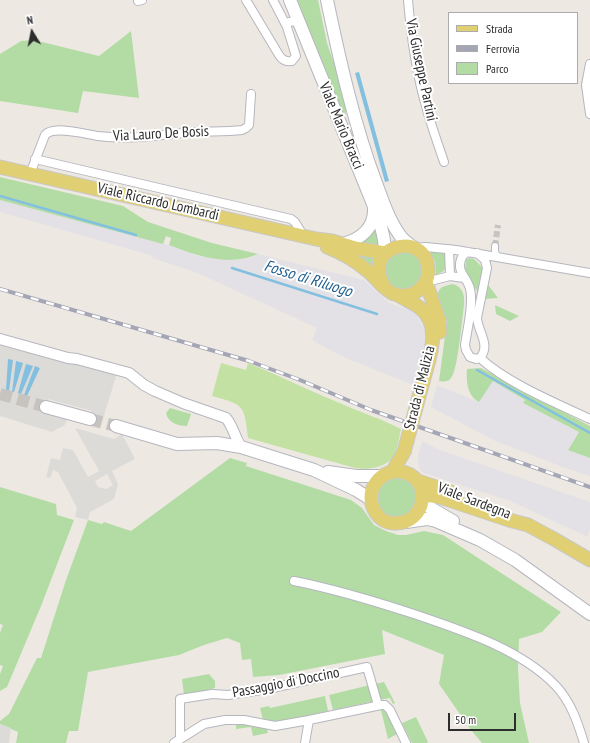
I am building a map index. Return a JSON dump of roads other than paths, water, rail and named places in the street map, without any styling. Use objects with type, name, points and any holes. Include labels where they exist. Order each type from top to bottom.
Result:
[{"type":"main road","name":"Viale Mario Bracci","points":[[290,0],[374,205],[382,227],[386,253]]},
{"type":"main road","name":"Viale Mario Bracci","points":[[326,0],[345,83],[372,172],[398,232],[404,240],[414,248]]},
{"type":"main road","name":"Viale Riccardo Lombardi","points":[[0,167],[316,239],[325,239],[386,253]]},
{"type":"main road","points":[[343,244],[360,238],[370,227],[374,216],[374,205]]},
{"type":"main road","name":"Viale Riccardo Lombardi","points":[[316,239],[322,244],[350,257],[388,290],[396,294]]},
{"type":"main road","points":[[384,286],[379,273],[379,266],[381,259],[386,253],[392,248],[406,245],[421,252],[426,258],[428,266],[429,273],[426,282],[421,289],[413,294],[396,294]]},
{"type":"main road","name":"Strada di Malizia","points":[[426,282],[440,328],[440,347],[427,379]]},
{"type":"main road","name":"Strada di Malizia","points":[[386,474],[407,453],[427,379],[432,346],[431,324],[425,313],[420,308],[396,294]]},
{"type":"main road","points":[[46,407],[90,419]]},
{"type":"main road","points":[[116,426],[177,444],[217,443],[241,447],[314,470],[356,490],[372,500]]},
{"type":"main road","name":"Strada di Malizia","points":[[407,453],[414,477]]},
{"type":"main road","points":[[314,470],[356,476],[386,474],[398,471],[414,477],[422,499],[468,530],[480,540]]},
{"type":"main road","points":[[386,474],[375,483],[372,492],[374,509],[378,516],[392,523],[422,520],[436,521],[480,540],[515,560],[590,614]]},
{"type":"main road","name":"Viale Sardegna","points":[[414,477],[499,508],[528,526],[590,560]]},
{"type":"main road","name":"Viale Sardegna","points":[[422,499],[440,497],[528,526]]},
{"type":"main road","points":[[406,522],[417,513],[422,499]]},
{"type":"street","points":[[246,0],[280,57],[283,60],[290,61],[295,58],[296,54],[286,25],[273,0]]},
{"type":"street","name":"Via Giuseppe Partini","points":[[408,0],[416,61],[422,92],[444,162]]},
{"type":"street","points":[[286,25],[289,22],[298,21]]},
{"type":"street","points":[[590,64],[586,85],[590,114]]},
{"type":"street","name":"Via Lauro De Bosis","points":[[30,174],[45,135],[53,130],[128,138],[244,129],[249,125],[251,94]]},
{"type":"street","points":[[35,159],[291,219],[295,222],[303,235]]},
{"type":"street","points":[[495,246],[495,252],[498,257]]},
{"type":"street","points":[[414,248],[426,247],[449,249],[590,273]]},
{"type":"street","points":[[449,249],[450,276]]},
{"type":"street","points":[[468,252],[463,255],[460,264],[464,278],[469,285],[471,294],[466,348],[470,357],[476,359],[480,358],[521,385],[590,419]]},
{"type":"street","points":[[477,253],[485,260],[487,268],[477,313],[478,325],[484,344],[484,350],[480,358]]},
{"type":"street","points":[[426,282],[450,276],[464,278]]},
{"type":"street","points":[[0,339],[129,373],[144,385],[155,391],[183,403],[226,418],[230,423],[234,437],[241,447]]},
{"type":"street","points":[[294,581],[352,595],[430,620],[475,636],[512,654],[546,677],[561,692],[575,716],[584,743]]},
{"type":"street","name":"Passaggio di Doccino","points":[[177,741],[180,699],[212,694],[228,695],[268,689],[368,667],[378,705]]},
{"type":"street","points":[[177,741],[204,724],[225,720],[244,720],[275,726],[378,705],[385,705],[406,743]]},
{"type":"street","points":[[304,743],[309,720]]},
{"type":"water","points":[[359,72],[389,181],[385,182],[355,73]]},
{"type":"water","points":[[8,359],[13,360],[9,391],[6,390]]},
{"type":"water","points":[[16,361],[23,363],[14,392],[12,392]]},
{"type":"water","points":[[26,364],[33,366],[21,394],[18,393]]},
{"type":"water","points":[[35,366],[40,368],[27,396],[24,395]]},
{"type":"waterway","name":"Fosso di Riluogo","points":[[0,196],[136,235]]},
{"type":"waterway","name":"Fosso di Riluogo","points":[[232,268],[377,314]]},
{"type":"waterway","name":"Fosso di Riluogo","points":[[477,370],[590,433]]},
{"type":"tunnel","points":[[495,246],[498,225]]},
{"type":"tunnel","points":[[0,394],[46,407]]},
{"type":"tunnel","points":[[90,419],[116,426]]},
{"type":"railway","points":[[0,289],[249,361],[300,380],[371,410],[590,487]]}]
